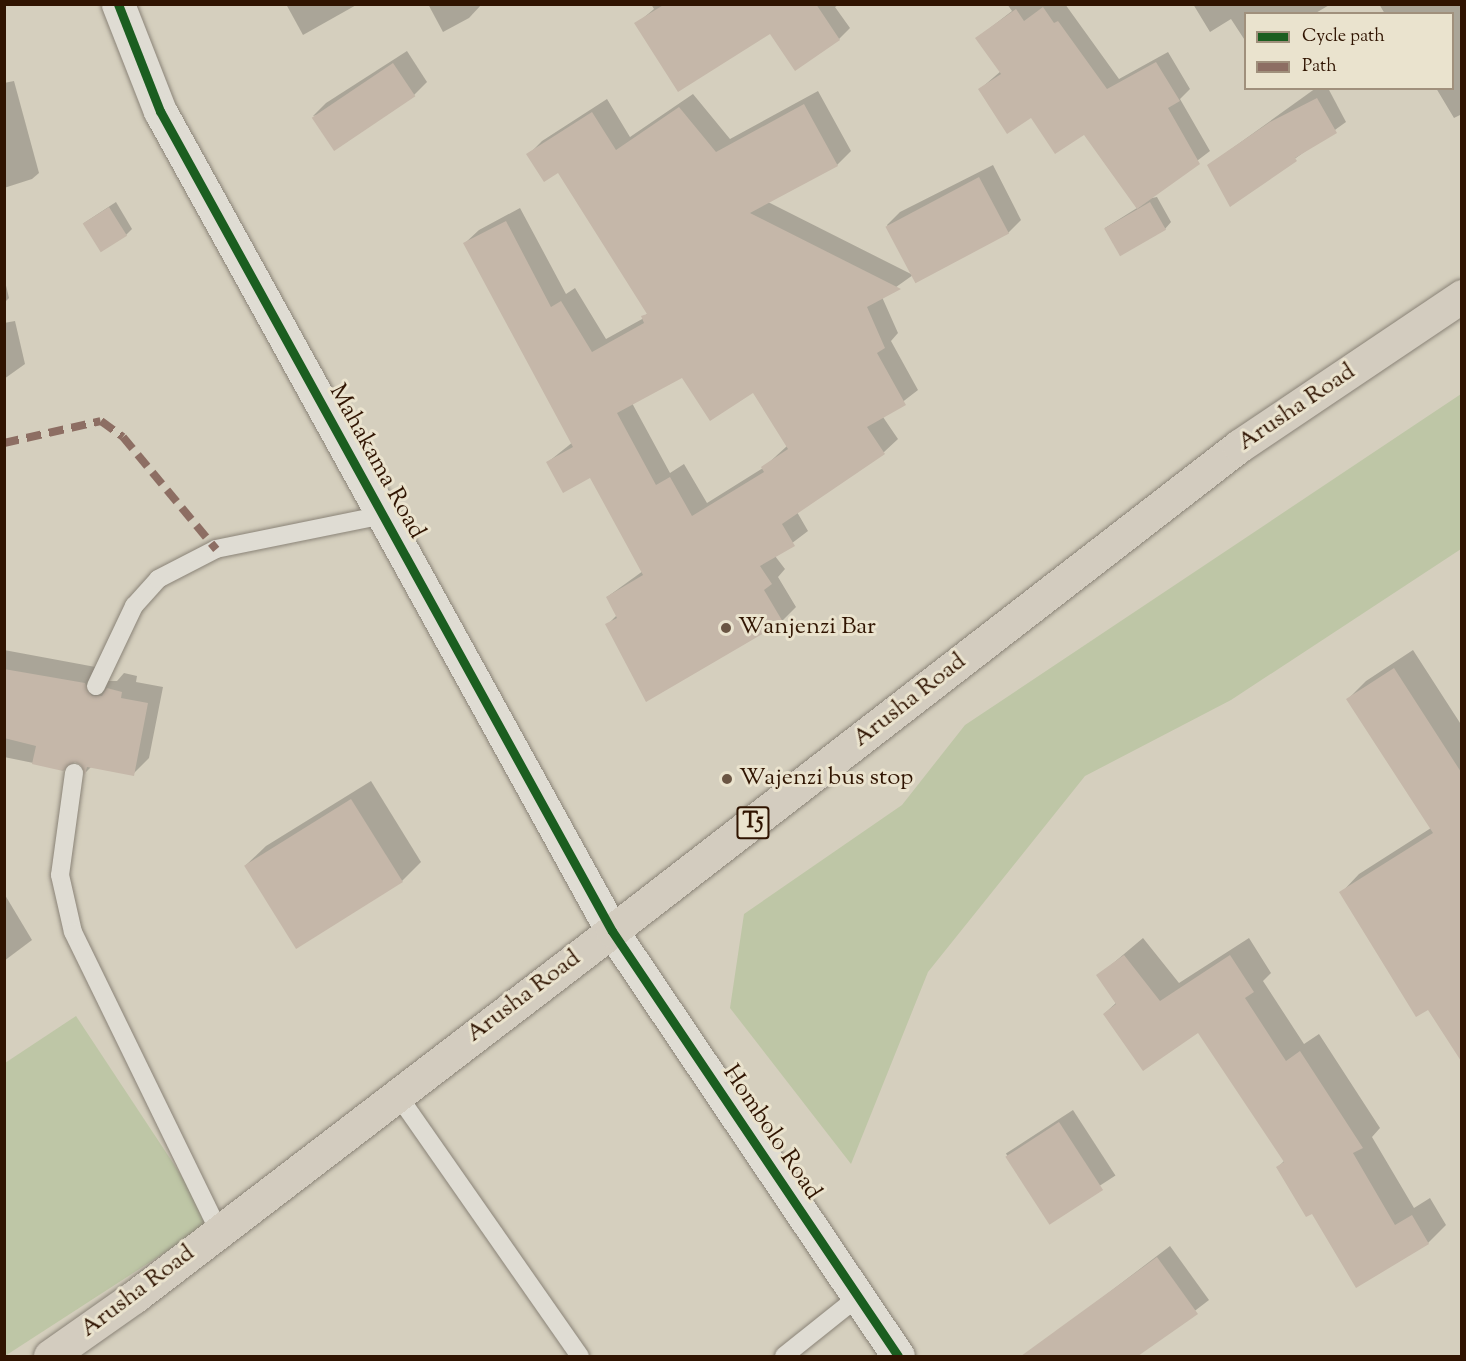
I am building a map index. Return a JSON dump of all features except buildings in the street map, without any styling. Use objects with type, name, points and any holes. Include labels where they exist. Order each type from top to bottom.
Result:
[{"type":"highway","name":"Arusha Road","points":[[50,1356],[219,1231],[612,931],[1239,446],[1461,297]]},
{"type":"street","name":"Mahakama Road","points":[[118,4],[160,111],[612,931]]},
{"type":"street","name":"Hombolo Road","points":[[612,931],[898,1356]]},
{"type":"lane","points":[[96,686],[134,606],[158,579],[216,549],[383,515]]},
{"type":"lane","points":[[74,773],[60,875],[73,932],[219,1231]]},
{"type":"lane","points":[[397,1094],[580,1356]]},
{"type":"lane","points":[[784,1356],[858,1297]]},
{"type":"green space","points":[[1461,394],[1461,549],[1231,700],[1085,776],[928,972],[851,1164],[730,1008],[744,914],[902,805],[965,725]]},
{"type":"green space","points":[[76,1016],[212,1222],[5,1356],[5,1063]]},
{"type":"marked path","points":[[4,443],[101,421],[123,437],[216,549]]},
{"type":"cycle path","points":[[118,4],[160,111],[612,931],[898,1356]]},
{"type":"place","name":"Wanjenzi Bar","points":[[726,628]]},
{"type":"place","name":"Wajenzi bus stop","points":[[727,779]]}]
